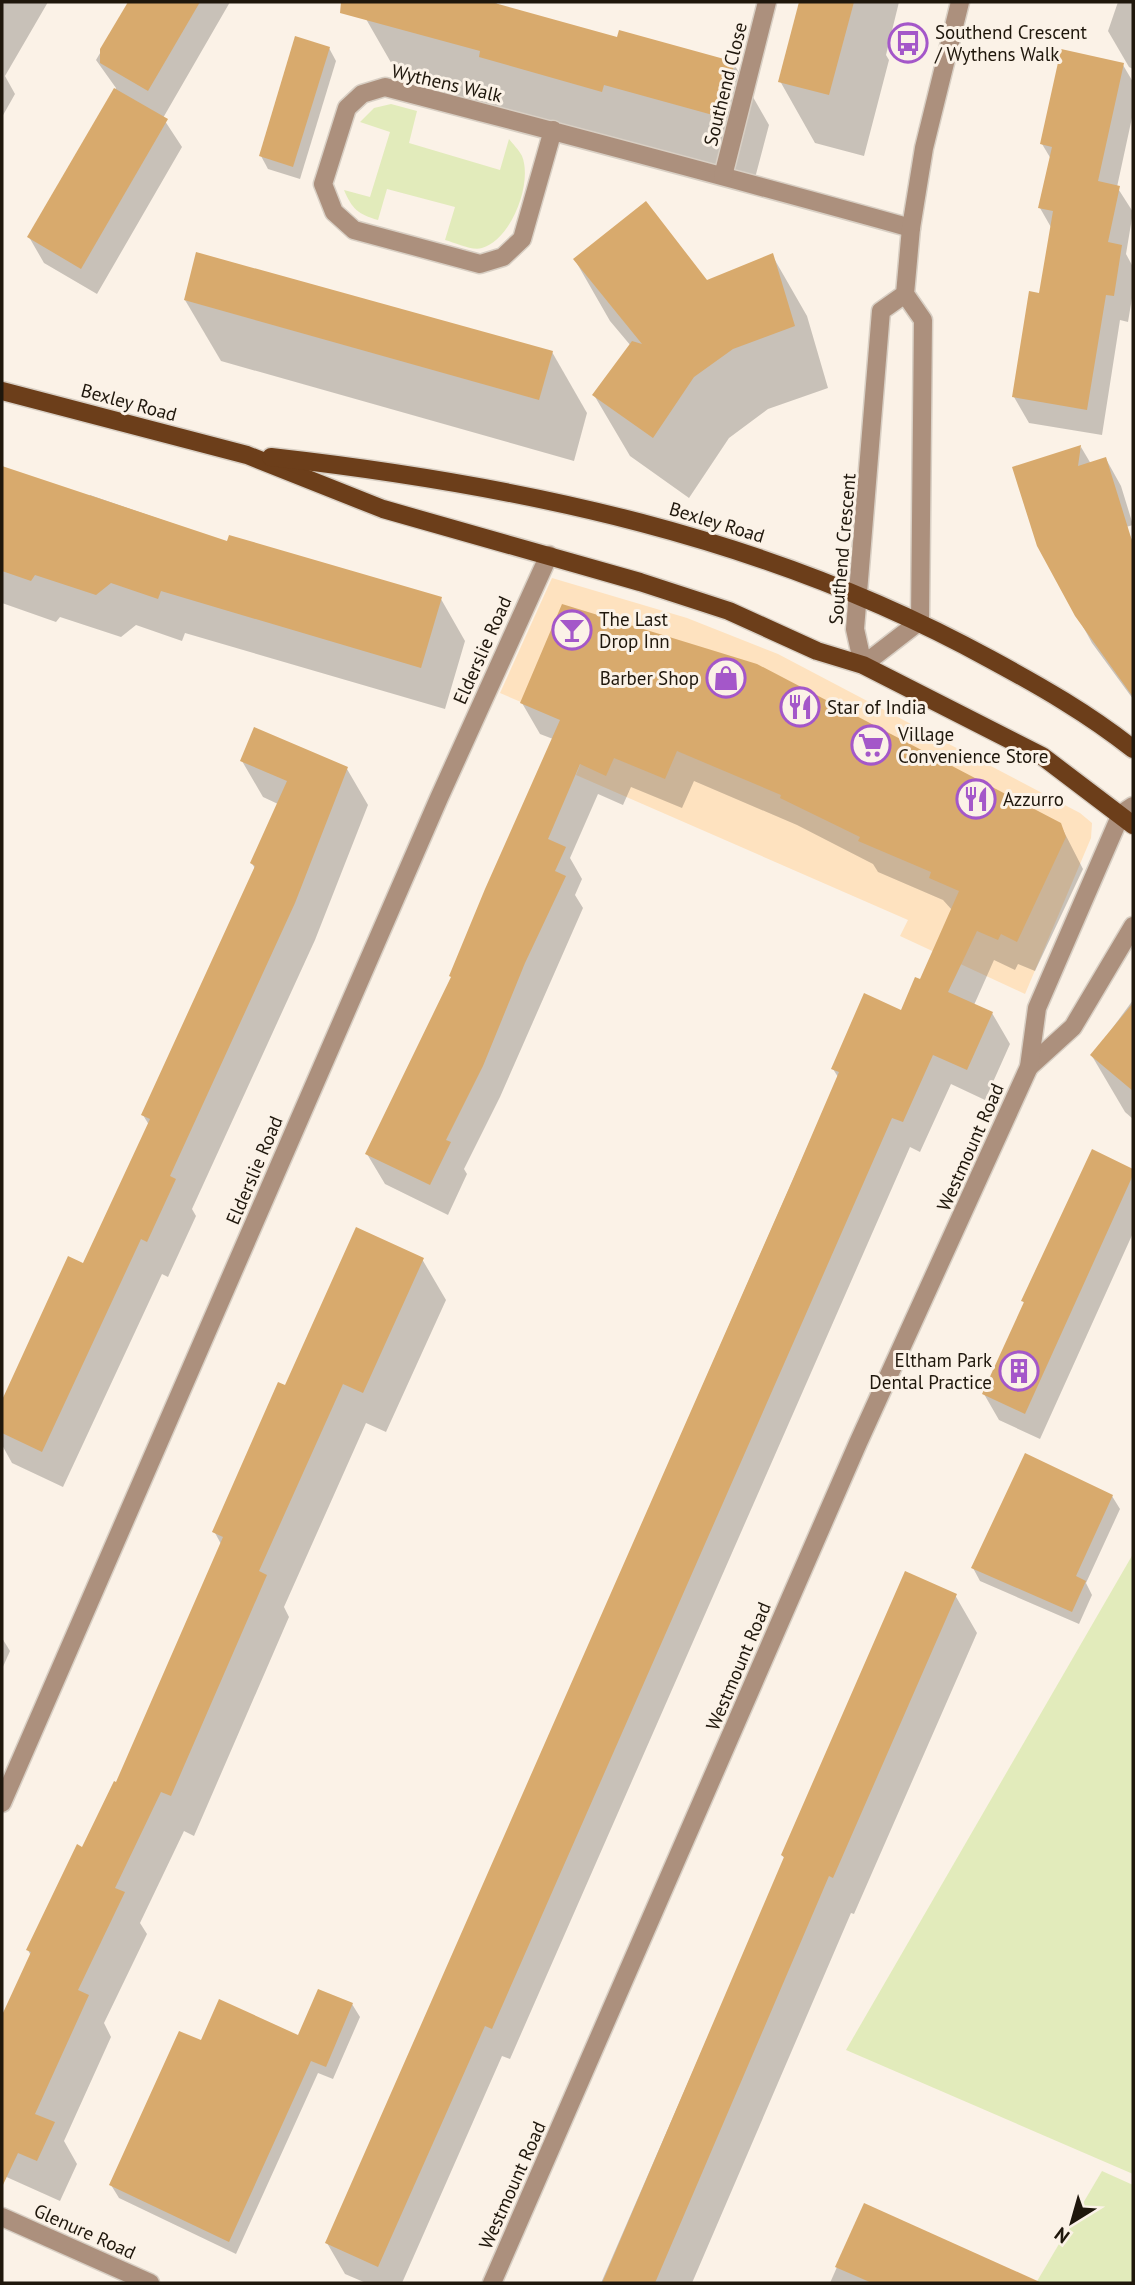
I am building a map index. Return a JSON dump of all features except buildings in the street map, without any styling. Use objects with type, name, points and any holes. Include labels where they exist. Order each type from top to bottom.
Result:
[{"type":"main road","name":"Bexley Road","points":[[2,391],[247,455],[383,509],[549,555],[729,611],[817,651],[863,665],[1042,755],[1129,815]]},
{"type":"main road","name":"Bexley Road","points":[[247,455],[391,471],[558,502],[734,548],[858,593],[920,621],[1042,687],[1133,749]]},
{"type":"street","name":"Southend Close","points":[[723,176],[767,2]]},
{"type":"street","points":[[863,665],[920,621],[923,320],[905,294],[911,228],[925,148],[960,2]]},
{"type":"street","name":"Wythens Walk","points":[[553,131],[522,239],[503,257],[480,264],[354,230],[334,212],[323,184],[347,108],[362,94],[385,87],[553,131],[723,176],[911,228]]},
{"type":"street","name":"Southend Crescent","points":[[863,665],[855,629],[881,311],[905,294]]},
{"type":"street","name":"Elderslie Road","points":[[2,1803],[444,786],[549,555]]},
{"type":"street","name":"Westmount Road","points":[[492,2283],[858,1443],[1029,1067],[1037,1008],[1129,815]]},
{"type":"street","name":"Westmount Road","points":[[1029,1067],[1073,1027],[1133,926]]},
{"type":"street","name":"Glenure Road","points":[[2,2217],[150,2283]]},
{"type":"shaded area","points":[[552,578],[687,618],[778,654],[1080,813],[1092,823],[1091,838],[1025,994],[900,936],[908,920],[576,775],[593,733],[500,693]]},
{"type":"green space","points":[[391,104],[417,111],[409,143],[500,170],[509,139],[522,156],[525,167],[522,195],[510,222],[492,243],[482,248],[474,248],[445,240],[455,207],[387,189],[378,220],[361,213],[350,202],[344,190],[370,197],[390,132],[360,122],[374,108]]},
{"type":"green space","points":[[1133,1554],[1133,2174],[846,2050]]},
{"type":"green space","points":[[1102,2171],[1133,2185],[1133,2283],[1036,2283]]},
{"type":"place","name":"Southend Crescent / Wythens Walk","points":[[908,43]]},
{"type":"place","name":"The Last Drop Inn","points":[[572,630]]},
{"type":"place","name":"Barber Shop","points":[[726,678]]},
{"type":"place","name":"Star of India","points":[[800,707]]},
{"type":"place","name":"Village Convenience Store","points":[[871,745]]},
{"type":"place","name":"Azzurro","points":[[976,799]]},
{"type":"place","name":"Eltham Park Dental Practice","points":[[1019,1371]]}]
